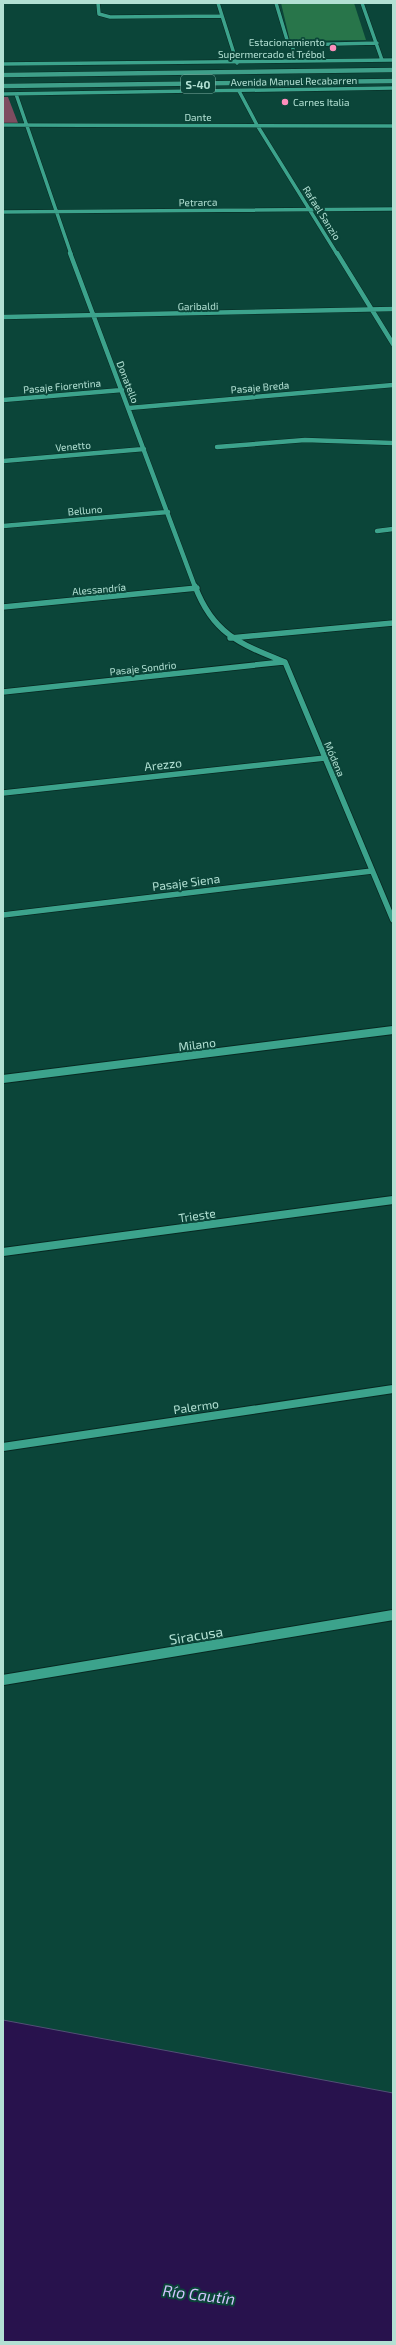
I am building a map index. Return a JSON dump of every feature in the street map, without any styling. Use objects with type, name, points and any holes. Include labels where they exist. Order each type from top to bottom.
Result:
[{"type":"main road","name":"Avenida Manuel Recabarren","points":[[3,75],[393,70]]},
{"type":"main road","name":"Avenida Manuel Recabarren","points":[[3,86],[393,81]]},
{"type":"street","points":[[98,3],[99,14],[110,16],[222,16]]},
{"type":"street","points":[[218,3],[237,62]]},
{"type":"street","points":[[276,3],[288,43],[293,45],[377,43]]},
{"type":"street","points":[[362,3],[382,60]]},
{"type":"street","points":[[293,45],[293,62]]},
{"type":"street","name":"Avenida Manuel Recabarren","points":[[3,64],[393,60]]},
{"type":"street","name":"Avenida Manuel Recabarren","points":[[3,94],[393,88]]},
{"type":"street","name":"Rafael Sanzio","points":[[239,91],[257,125],[393,344]]},
{"type":"street","points":[[16,94],[26,125]]},
{"type":"street","name":"Donatello","points":[[26,125],[55,212],[208,616],[228,638]]},
{"type":"street","name":"Dante","points":[[3,126],[393,126]]},
{"type":"street","name":"Petrarca","points":[[3,212],[393,209]]},
{"type":"street","name":"Garibaldi","points":[[3,317],[393,309]]},
{"type":"street","name":"Pasaje Breda","points":[[128,408],[393,385]]},
{"type":"street","name":"Pasaje Fiorentina","points":[[3,400],[122,390]]},
{"type":"street","points":[[217,447],[304,439],[351,439],[393,443]]},
{"type":"street","name":"Venetto","points":[[3,461],[144,448]]},
{"type":"street","name":"Belluno","points":[[3,526],[168,512]]},
{"type":"street","points":[[377,531],[393,529]]},
{"type":"street","name":"Alessandría","points":[[3,606],[197,588]]},
{"type":"street","points":[[228,638],[393,623]]},
{"type":"street","points":[[228,638],[285,662]]},
{"type":"street","name":"Pasaje Sondrio","points":[[3,692],[285,662]]},
{"type":"street","name":"Módena","points":[[285,662],[393,920]]},
{"type":"street","name":"Arezzo","points":[[3,793],[325,758]]},
{"type":"street","name":"Pasaje Siena","points":[[3,915],[372,870]]},
{"type":"street","name":"Milano","points":[[3,1079],[393,1030]]},
{"type":"street","name":"Trieste","points":[[3,1252],[393,1200]]},
{"type":"street","name":"Palermo","points":[[3,1447],[393,1389]]},
{"type":"street","name":"Siracusa","points":[[3,1680],[393,1615]]},
{"type":"shaded area","points":[[3,97],[8,97],[18,123],[3,123]]},
{"type":"water","name":"Río Cautín","points":[[3,2020],[393,2093],[393,2342],[3,2342]]},
{"type":"building","points":[[281,3],[354,3],[366,40],[290,41]]},
{"type":"place","name":"Estacionamiento Supermercado el Trébol","points":[[333,48]]},
{"type":"place","name":"Carnes Italia","points":[[285,102]]}]
